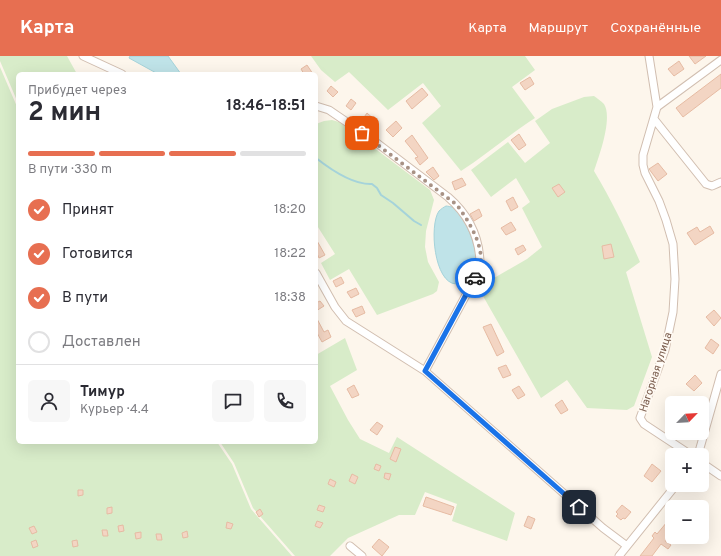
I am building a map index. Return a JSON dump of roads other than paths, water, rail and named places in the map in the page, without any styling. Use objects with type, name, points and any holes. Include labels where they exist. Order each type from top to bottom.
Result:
[{"type":"street","points":[[83,56],[118,72]]},
{"type":"street","name":"Нагорная улица","points":[[650,56],[657,107],[643,155],[643,165],[645,173],[662,207],[673,244],[675,292],[672,318],[665,350],[640,418],[644,424],[680,448]]},
{"type":"street","points":[[657,107],[721,60]]},
{"type":"street","points":[[318,107],[329,110],[373,140],[448,197],[457,205],[467,218],[478,244],[480,269],[425,371]]},
{"type":"street","points":[[654,118],[706,184],[712,186],[721,182]]},
{"type":"street","points":[[318,277],[335,307],[346,321],[425,371],[603,528],[627,546]]},
{"type":"street","points":[[700,448],[721,374]]},
{"type":"street","points":[[709,468],[721,476]]},
{"type":"street","points":[[619,556],[670,492]]},
{"type":"street","points":[[350,546],[362,556]]},
{"type":"water","points":[[130,56],[168,56],[180,72],[154,72],[129,58]]},
{"type":"water","points":[[446,206],[452,207],[461,216],[475,249],[476,262],[474,271],[466,281],[460,284],[449,281],[443,274],[438,264],[434,240],[434,228],[439,211]]},
{"type":"waterway","points":[[318,160],[328,167],[350,179],[365,184],[372,184],[377,188],[381,195],[421,225]]}]
